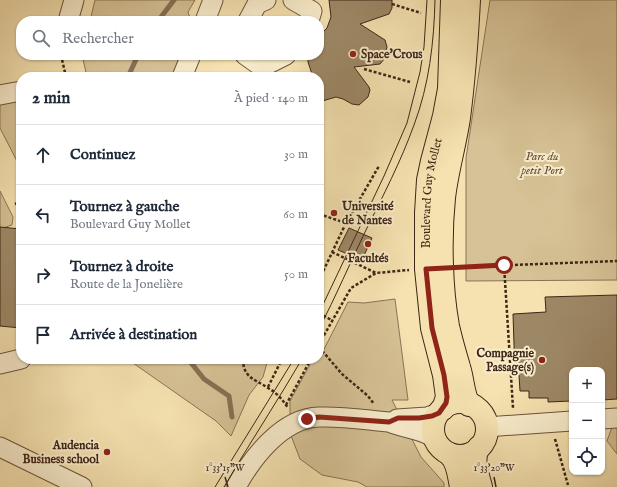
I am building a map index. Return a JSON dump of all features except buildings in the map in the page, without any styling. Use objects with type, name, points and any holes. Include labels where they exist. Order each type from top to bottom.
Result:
[{"type":"main road","name":"Boulevard Guy Mollet","points":[[452,0],[451,67],[448,96],[428,180],[426,213],[434,269],[463,380],[465,398],[469,404]]},
{"type":"main road","name":"Boulevard Guy Mollet","points":[[441,411],[447,397],[444,375],[432,328],[434,269],[462,90],[469,0]]},
{"type":"main road","points":[[461,487],[452,456],[438,446],[434,438],[433,425],[441,411],[455,403],[469,404],[476,408],[485,420],[483,437],[476,452],[476,462],[481,487]]},
{"type":"main road","points":[[449,454],[463,456],[470,454],[483,437]]},
{"type":"street","points":[[69,16],[74,0]]},
{"type":"street","points":[[207,16],[213,0]]},
{"type":"street","points":[[251,16],[257,4],[266,0]]},
{"type":"street","points":[[293,0],[312,11],[310,16]]},
{"type":"street","points":[[184,72],[189,60]]},
{"type":"street","points":[[252,60],[262,67],[276,60]]},
{"type":"street","points":[[0,95],[16,92]]},
{"type":"street","points":[[0,364],[16,360]]},
{"type":"street","points":[[389,422],[398,418],[427,417],[441,411]]},
{"type":"street","points":[[236,487],[243,474],[274,437],[296,423],[307,419],[319,417],[389,422],[398,426],[424,431],[434,438]]},
{"type":"street","points":[[605,419],[617,418]]},
{"type":"street","points":[[483,437],[514,425],[569,421]]},
{"type":"street","points":[[0,447],[82,487]]},
{"type":"path","points":[[392,4],[421,13]]},
{"type":"path","points":[[62,60],[65,72]]},
{"type":"path","points":[[364,69],[410,82]]},
{"type":"path","points":[[324,269],[346,223],[379,166]]},
{"type":"path","points":[[324,216],[346,223]]},
{"type":"path","points":[[332,252],[376,273]]},
{"type":"path","points":[[324,336],[351,288],[376,273],[504,265],[617,261]]},
{"type":"path","points":[[504,265],[514,425]]},
{"type":"path","points":[[324,316],[333,321]]},
{"type":"path","points":[[324,351],[342,374],[368,396],[375,406]]},
{"type":"path","points":[[244,364],[246,373],[250,377],[268,387],[280,397],[286,406],[308,364]]},
{"type":"path","points":[[268,387],[280,364]]},
{"type":"path","points":[[550,423],[568,485]]},
{"type":"green space","points":[[95,0],[195,0],[188,12],[189,16],[91,16]]},
{"type":"green space","name":"Parc du petit Port","points":[[490,0],[617,0],[617,280],[466,281],[466,158]]},
{"type":"green space","points":[[83,60],[198,60],[192,72],[86,72]]},
{"type":"green space","points":[[16,97],[16,159],[0,128],[0,100]]},
{"type":"green space","points":[[0,191],[13,217],[12,225],[0,229]]},
{"type":"green space","points":[[395,299],[408,400],[392,400],[421,457],[444,483],[444,487],[367,487],[358,482],[322,475],[300,459],[290,433],[290,401],[310,364],[324,364],[324,349],[348,302],[364,303]]},
{"type":"green space","points":[[134,364],[267,364],[263,377],[249,395],[231,436],[216,421]]},
{"type":"green space","points":[[617,426],[617,454],[607,441],[612,427]]},
{"type":"waterway","points":[[162,16],[174,0]]},
{"type":"waterway","points":[[130,72],[136,60]]},
{"type":"waterway","points":[[192,364],[204,379],[229,396],[232,417]]},
{"type":"tram line","points":[[324,302],[384,176],[407,123],[420,72],[424,47],[427,0]]},
{"type":"tram line","points":[[324,319],[392,178],[414,125],[430,64],[435,0]]},
{"type":"tram line","points":[[215,487],[291,364]]},
{"type":"tram line","points":[[224,487],[299,364]]},
{"type":"place","name":"Space'Crous","points":[[353,54]]},
{"type":"place","name":"Université de Nantes","points":[[334,213]]},
{"type":"place","name":"Facultés","points":[[368,244]]},
{"type":"place","name":"Compagnie Passage(s)","points":[[542,360]]},
{"type":"place","name":"Audencia Business school","points":[[107,452]]},
{"type":"route","points":[[307,419],[319,417],[389,422],[398,418],[419,418],[432,416],[439,413],[446,403],[447,397],[444,375],[432,328],[426,269],[504,265]]}]
